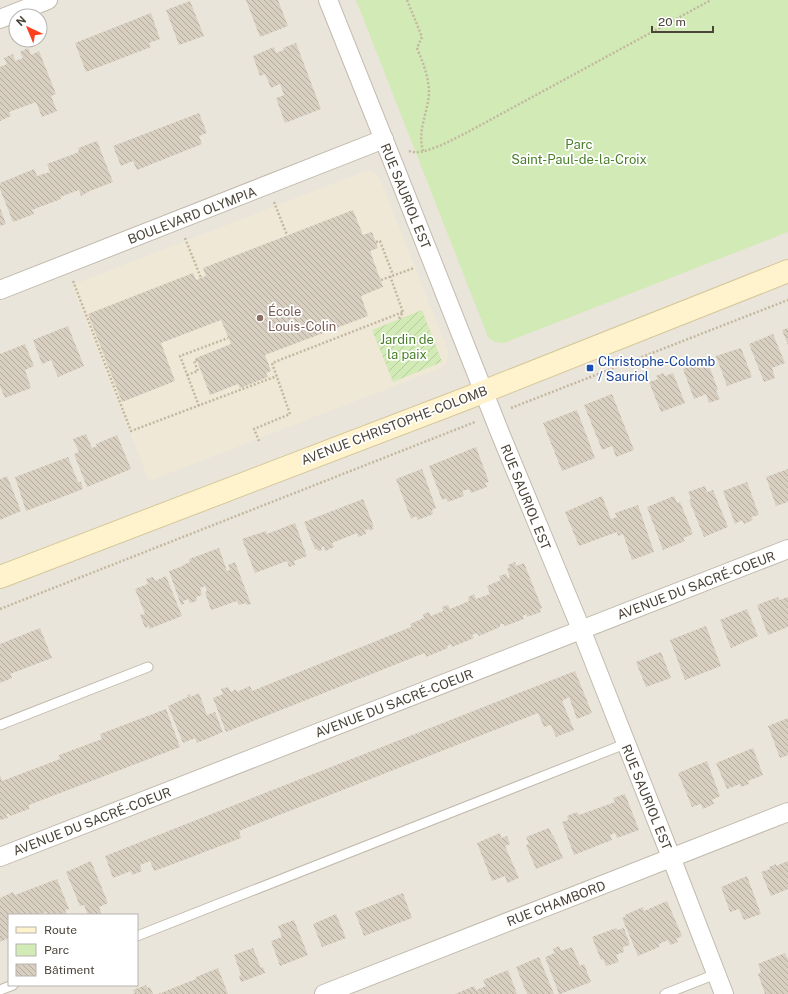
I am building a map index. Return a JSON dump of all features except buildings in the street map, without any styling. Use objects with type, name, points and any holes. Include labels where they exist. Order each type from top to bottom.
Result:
[{"type":"main road","name":"AVENUE CHRISTOPHE-COLOMB","points":[[0,577],[483,391],[788,271]]},
{"type":"street","points":[[0,18],[48,0]]},
{"type":"street","name":"RUE SAURIOL EST","points":[[328,0],[483,391],[581,630],[724,994]]},
{"type":"street","name":"BOULEVARD OLYMPIA","points":[[0,290],[384,139]]},
{"type":"street","name":"AVENUE DU SACRÉ-COEUR","points":[[0,857],[788,549]]},
{"type":"street","name":"RUE CHAMBORD","points":[[324,994],[788,812]]},
{"type":"lane","points":[[0,725],[148,668]]},
{"type":"lane","points":[[138,936],[626,744]]},
{"type":"lane","points":[[665,994],[716,974]]},
{"type":"lane","points":[[0,990],[10,986]]},
{"type":"path","points":[[407,0],[422,37],[417,48],[429,83],[428,103],[420,142],[423,151]]},
{"type":"path","points":[[414,152],[423,151],[466,133],[710,0]]},
{"type":"path","points":[[274,202],[287,236]]},
{"type":"path","points":[[185,237],[202,278]]},
{"type":"path","points":[[376,242],[380,241],[403,312],[398,320]]},
{"type":"path","points":[[381,280],[417,267]]},
{"type":"path","points":[[73,281],[132,431],[277,376]]},
{"type":"path","points":[[528,402],[788,300]]},
{"type":"path","points":[[259,441],[254,429],[290,414],[272,363],[403,312]]},
{"type":"path","points":[[199,406],[180,356],[228,338]]},
{"type":"path","points":[[187,375],[198,371],[194,361],[197,360]]},
{"type":"path","name":"AVENUE CHRISTOPHE-COLOMB","points":[[0,609],[467,425]]},
{"type":"shaded area","points":[[0,0],[788,0],[788,994],[0,994]]},
{"type":"shaded area","name":"École Louis-Colin","points":[[370,171],[375,173],[381,182],[448,351],[446,363],[441,368],[149,481],[72,285],[363,172]]},
{"type":"green space","name":"Parc Saint-Paul-de-la-Croix","points":[[356,0],[788,0],[788,232],[504,343],[494,342],[488,337]]},
{"type":"green space","name":"Jardin de la paix","points":[[422,310],[442,362],[393,382],[372,330]]},
{"type":"place","name":"École Louis-Colin","points":[[260,318]]},
{"type":"place","name":"Christophe-Colomb / Sauriol","points":[[590,368]]}]
